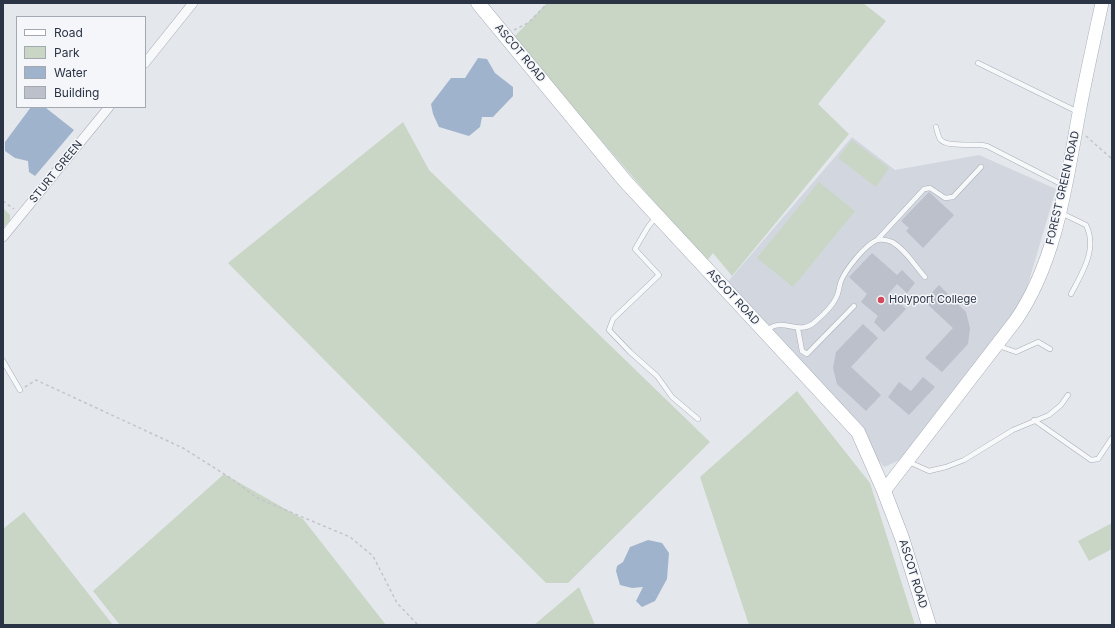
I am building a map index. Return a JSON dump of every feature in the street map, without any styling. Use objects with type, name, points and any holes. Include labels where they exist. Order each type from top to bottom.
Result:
[{"type":"main road","name":"ASCOT ROAD","points":[[478,3],[625,181],[858,432],[884,491],[902,538],[929,625]]},
{"type":"main road","name":"FOREST GREEN ROAD","points":[[884,491],[998,345],[1032,294],[1047,256],[1060,212],[1102,3]]},
{"type":"street","points":[[146,62],[193,3]]},
{"type":"street","name":"STURT GREEN","points":[[3,237],[108,108]]},
{"type":"lane","points":[[978,64],[1079,113]]},
{"type":"lane","points":[[936,127],[940,140],[945,143],[978,143],[987,146],[1065,186]]},
{"type":"lane","points":[[765,332],[772,326],[780,324],[798,328],[811,326],[831,306],[836,298],[840,282],[845,273],[924,189],[930,188],[946,198],[953,197],[981,167]]},
{"type":"lane","points":[[1060,212],[1086,226],[1092,242],[1088,257],[1071,294]]},
{"type":"lane","points":[[658,216],[648,227],[635,249],[659,275],[613,319],[609,330],[630,352],[657,376],[672,397],[698,419]]},
{"type":"lane","points":[[877,240],[885,240],[900,248],[925,277]]},
{"type":"lane","points":[[798,328],[802,351],[807,354],[854,306]]},
{"type":"lane","points":[[998,345],[1016,352],[1038,342],[1050,349]]},
{"type":"lane","points":[[3,361],[20,390]]},
{"type":"lane","points":[[907,462],[929,471],[946,467],[964,460],[1013,430],[1049,415],[1061,405],[1068,395]]},
{"type":"lane","points":[[1034,420],[1091,460],[1098,459],[1112,438]]},
{"type":"path","points":[[505,34],[528,23],[548,3]]},
{"type":"path","points":[[1076,128],[1112,159]]},
{"type":"path","points":[[3,201],[21,215]]},
{"type":"path","points":[[20,390],[36,380],[183,448],[232,478],[257,498],[350,537],[373,556],[397,603],[418,625]]},
{"type":"shaded area","name":"Holyport College","points":[[852,137],[895,170],[979,155],[1056,189],[1019,315],[902,459],[884,467],[725,285]]},
{"type":"green space","points":[[547,3],[863,3],[886,21],[818,104],[849,134],[732,276],[713,253],[706,262],[513,38]]},
{"type":"green space","points":[[403,122],[429,170],[710,442],[568,583],[546,583],[228,263]]},
{"type":"green space","points":[[852,140],[889,168],[876,187],[838,158]]},
{"type":"green space","points":[[819,182],[855,211],[793,287],[757,258]]},
{"type":"green space","points":[[3,208],[10,215],[10,220],[3,228]]},
{"type":"green space","points":[[797,391],[870,483],[915,625],[749,625],[700,477]]},
{"type":"green space","points":[[224,474],[303,519],[386,625],[120,625],[93,591]]},
{"type":"green space","points":[[24,512],[113,625],[3,625],[3,529]]},
{"type":"green space","points":[[1112,523],[1112,549],[1089,561],[1078,541]]},
{"type":"green space","points":[[579,587],[595,625],[534,625]]},
{"type":"water","points":[[478,58],[487,59],[495,73],[513,87],[513,96],[493,117],[482,117],[480,127],[469,136],[439,127],[433,114],[431,104],[451,78],[465,78]]},
{"type":"water","points":[[30,108],[46,108],[74,130],[35,176],[29,172],[28,161],[15,158],[5,151],[5,142]]},
{"type":"water","points":[[648,540],[662,543],[669,553],[667,579],[655,601],[642,607],[636,601],[643,587],[632,588],[620,585],[616,571],[617,566],[623,562],[630,547]]},
{"type":"building","points":[[929,192],[954,215],[923,248],[906,231],[909,228],[901,221]]},
{"type":"building","points":[[872,253],[897,275],[902,270],[915,283],[907,293],[897,284],[889,293],[906,309],[884,332],[874,322],[878,316],[861,302],[867,294],[849,277]]},
{"type":"building","points":[[939,285],[966,312],[970,328],[968,344],[942,372],[925,358],[953,328],[924,301]]},
{"type":"building","points":[[863,324],[878,338],[851,367],[881,395],[866,411],[837,384],[833,368],[836,352]]},
{"type":"building","points":[[923,377],[935,387],[909,415],[888,397],[899,382],[911,391]]},
{"type":"place","name":"Holyport College","points":[[881,300]]}]
